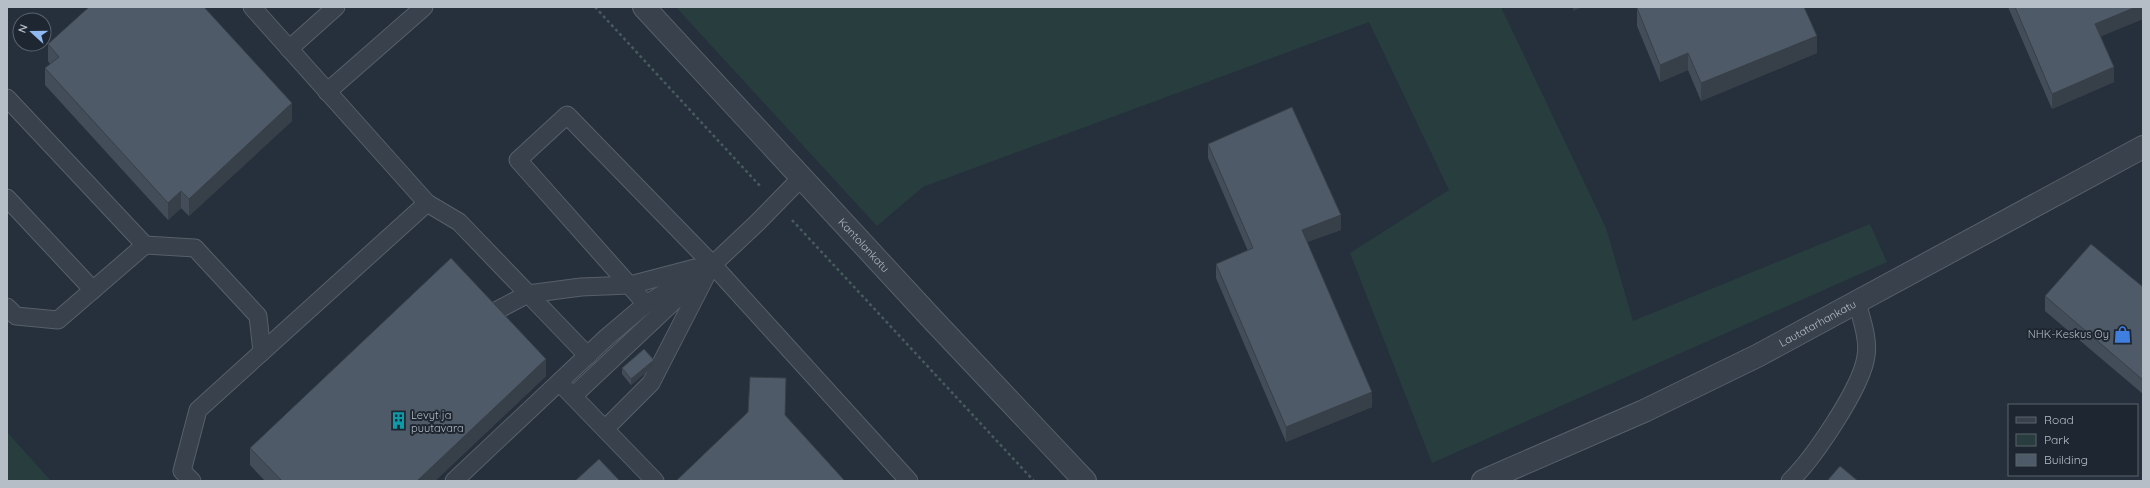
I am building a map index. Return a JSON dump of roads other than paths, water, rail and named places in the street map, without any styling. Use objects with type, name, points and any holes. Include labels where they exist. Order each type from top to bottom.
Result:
[{"type":"street","name":"Kantolankatu","points":[[644,7],[801,178],[1085,481]]},
{"type":"street","name":"Lautatarhankatu","points":[[1483,481],[1644,411],[1757,356],[2143,147]]},
{"type":"lane","points":[[252,7],[427,203],[459,222],[588,356]]},
{"type":"lane","points":[[289,49],[336,7]]},
{"type":"lane","points":[[327,92],[424,7]]},
{"type":"lane","points":[[9,104],[145,245],[195,248],[258,316],[262,352]]},
{"type":"lane","points":[[646,304],[518,160],[567,115],[712,264],[909,481]]},
{"type":"lane","points":[[574,396],[801,178]]},
{"type":"lane","points":[[7,198],[93,290]]},
{"type":"lane","points":[[192,481],[182,471],[198,410],[427,203]]},
{"type":"lane","points":[[7,307],[16,316],[58,320],[145,245]]},
{"type":"lane","points":[[488,315],[528,294],[581,287],[630,285],[712,264]]},
{"type":"lane","points":[[454,481],[646,304],[712,264]]},
{"type":"lane","points":[[605,429],[650,383],[712,264]]},
{"type":"lane","points":[[1790,481],[1831,429],[1859,378],[1866,356],[1864,327],[1857,302]]},
{"type":"lane","points":[[560,382],[655,481]]},
{"type":"place","name":"NHK-Keskus Oy","points":[[2122,334]]},
{"type":"place","name":"Levyt ja puutavara","points":[[398,421]]}]
